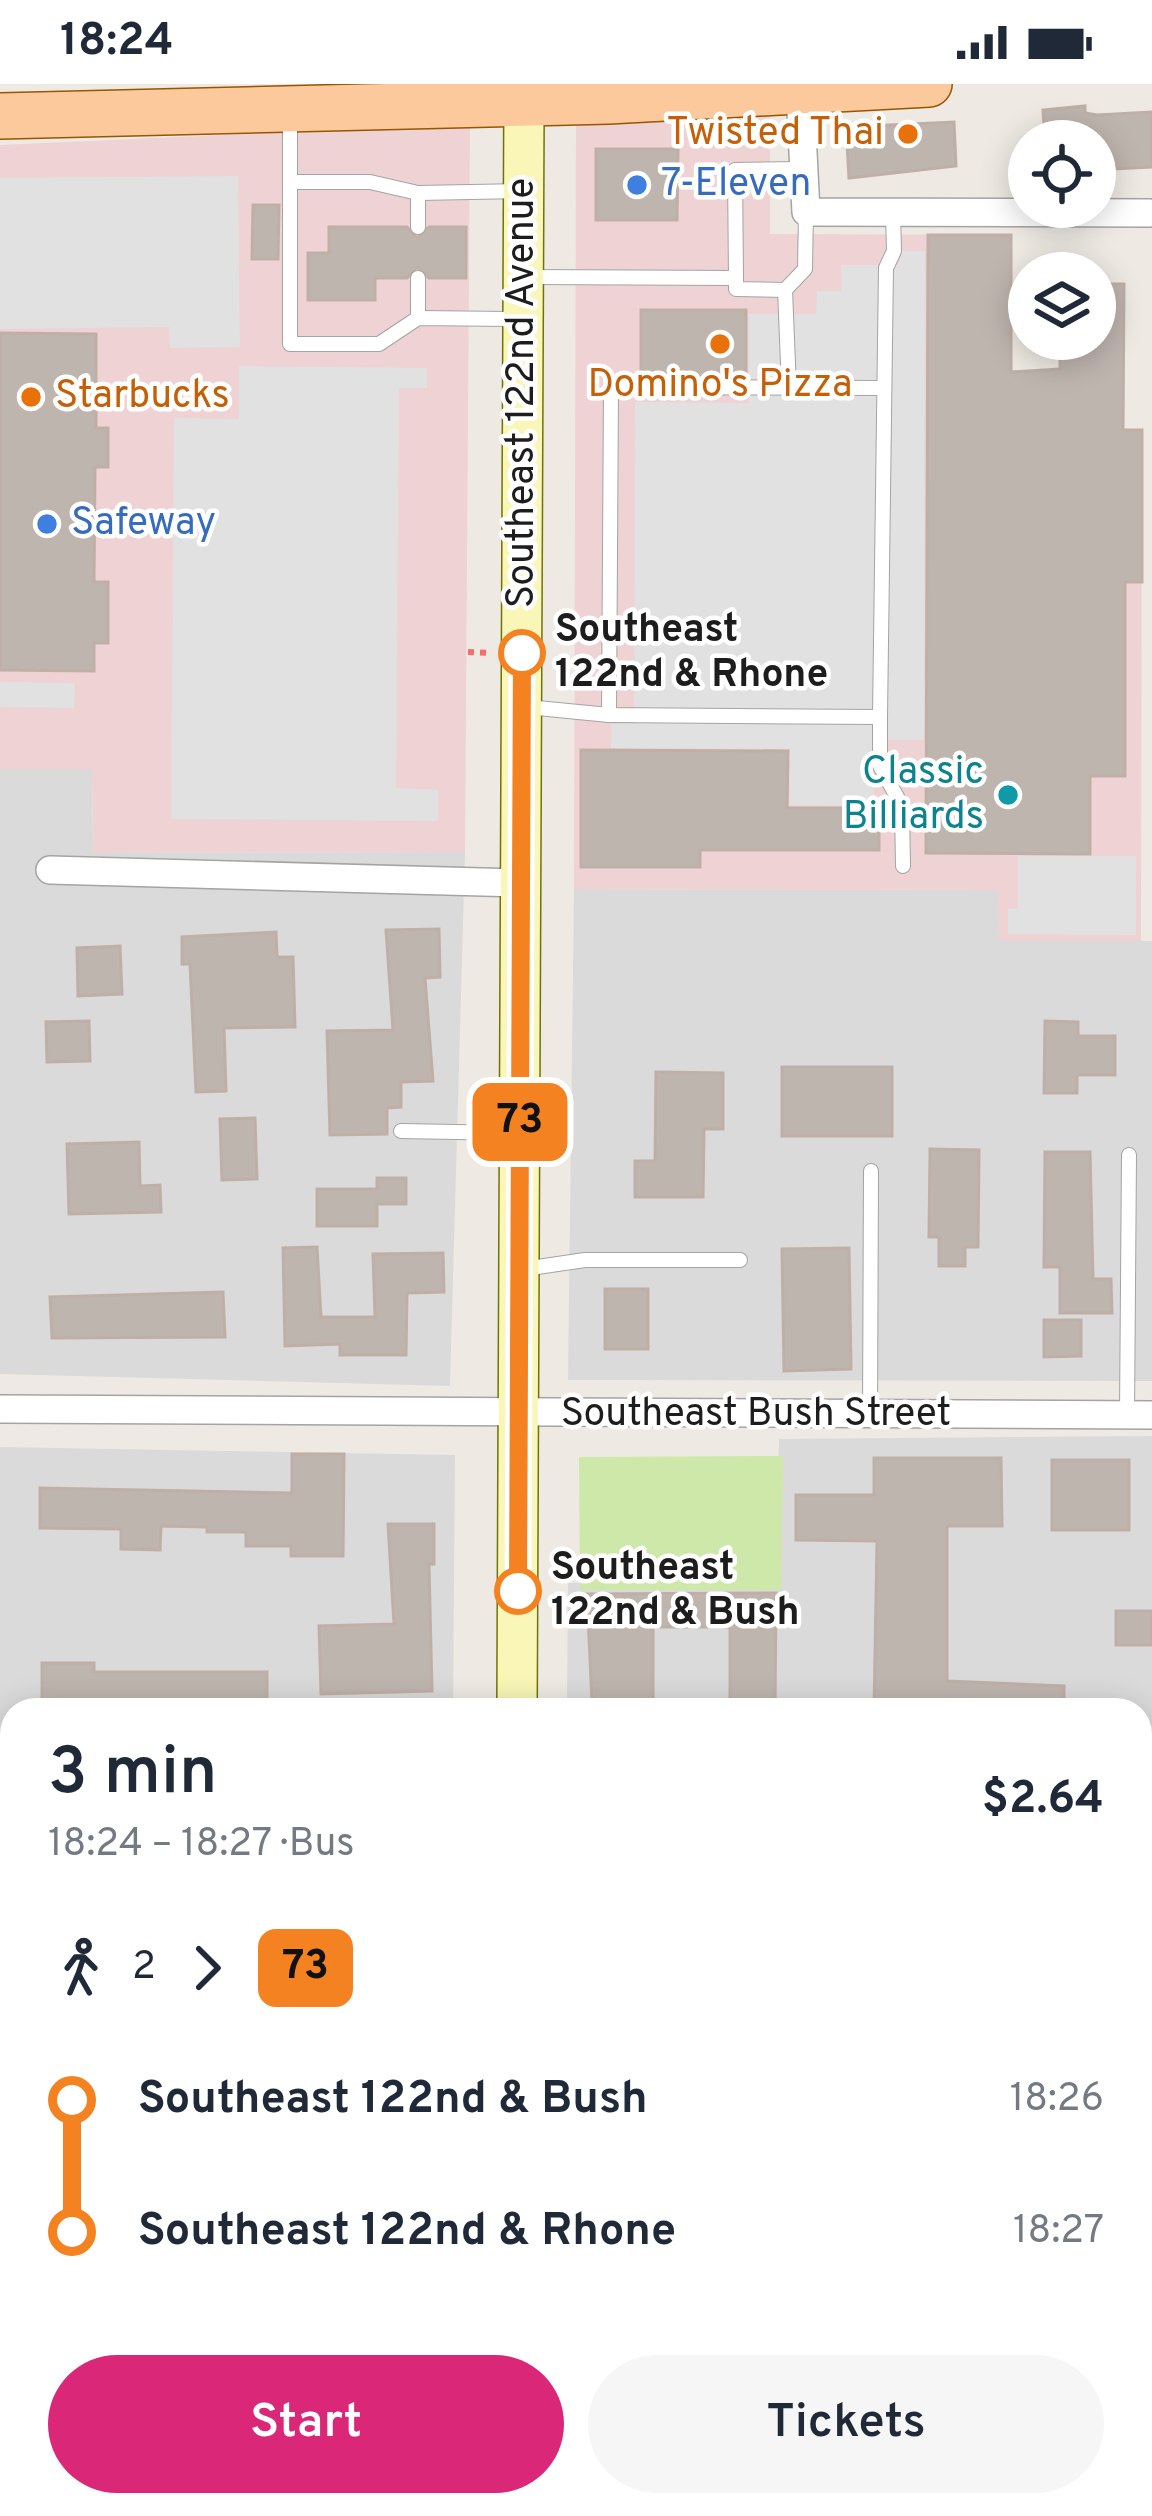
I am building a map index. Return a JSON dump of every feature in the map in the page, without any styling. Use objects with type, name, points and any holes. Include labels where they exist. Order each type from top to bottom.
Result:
[{"type":"main road","points":[[0,87],[42,84]]},
{"type":"main road","points":[[0,116],[290,109],[524,93],[800,92],[929,84]]},
{"type":"main road","name":"Southeast 122nd Avenue","points":[[517,1698],[524,93]]},
{"type":"street","points":[[800,92],[800,169],[806,212],[1150,213]]},
{"type":"street","points":[[50,870],[521,883]]},
{"type":"street","name":"Southeast Bush Street","points":[[0,1409],[1139,1415]]},
{"type":"lane","points":[[290,109],[290,344],[379,344],[418,318],[523,319]]},
{"type":"lane","points":[[785,290],[736,289],[735,170],[800,169]]},
{"type":"lane","points":[[292,182],[370,182],[418,194],[522,191]]},
{"type":"lane","points":[[418,194],[418,227]]},
{"type":"lane","points":[[789,388],[785,290],[805,269],[806,212]]},
{"type":"lane","points":[[893,213],[884,388],[880,766],[902,806],[903,866]]},
{"type":"lane","points":[[523,277],[736,278]]},
{"type":"lane","points":[[418,278],[418,318]]},
{"type":"lane","points":[[609,715],[611,387],[884,388]]},
{"type":"lane","points":[[522,706],[609,715],[880,717]]},
{"type":"lane","points":[[401,1131],[520,1133]]},
{"type":"lane","points":[[1130,1155],[1139,1415]]},
{"type":"lane","points":[[870,1416],[871,1171]]},
{"type":"lane","points":[[519,1270],[585,1260],[740,1260]]},
{"type":"shaded area","points":[[770,109],[770,234],[1011,235],[1011,430],[1142,430],[1141,941],[999,941],[998,890],[574,889],[576,120]]},
{"type":"shaded area","points":[[470,124],[465,852],[93,853],[92,769],[0,769],[0,145]]},
{"type":"shaded area","points":[[238,176],[240,347],[170,348],[169,327],[0,329],[0,178]]},
{"type":"shaded area","points":[[900,251],[925,251],[924,740],[874,740],[874,806],[790,805],[789,749],[611,748],[611,724],[634,724],[635,402],[749,403],[749,314],[816,314],[817,291],[841,291],[841,265],[899,265]]},
{"type":"shaded area","points":[[239,366],[427,368],[427,388],[399,388],[396,788],[438,790],[438,821],[171,819],[174,418],[239,419]]},
{"type":"shaded area","points":[[0,682],[75,683],[74,708],[0,707]]},
{"type":"shaded area","points":[[0,769],[92,769],[93,853],[465,852],[450,1386],[0,1374]]},
{"type":"shaded area","points":[[1018,856],[1136,856],[1136,935],[1008,934],[1008,909],[1018,908]]},
{"type":"shaded area","points":[[574,889],[999,890],[999,941],[1152,941],[1152,1381],[568,1380]]},
{"type":"shaded area","points":[[1152,1436],[1152,1698],[567,1698],[568,1583],[776,1579],[779,1439]]},
{"type":"shaded area","points":[[0,1447],[455,1455],[453,1698],[0,1698]]},
{"type":"green space","points":[[783,1456],[781,1590],[580,1590],[579,1457]]},
{"type":"building","points":[[1085,106],[1085,113],[1097,115],[1152,112],[1152,167],[1116,169],[1116,120],[1044,120],[1043,110]]},
{"type":"building","points":[[954,122],[956,166],[849,178],[846,127]]},
{"type":"building","name":"7-Eleven","points":[[596,149],[678,149],[677,220],[596,220]]},
{"type":"building","points":[[253,205],[279,205],[278,259],[252,259]]},
{"type":"building","points":[[329,227],[407,227],[417,238],[429,227],[466,227],[466,278],[429,278],[417,267],[407,278],[375,278],[375,300],[308,300],[308,253],[329,253]]},
{"type":"building","points":[[928,235],[1011,235],[1011,372],[1060,369],[1060,360],[1116,360],[1116,284],[1124,284],[1123,430],[1142,430],[1142,582],[1125,582],[1125,776],[1090,776],[1090,854],[926,853]]},
{"type":"building","points":[[641,310],[746,310],[746,376],[641,376]]},
{"type":"building","name":"Safeway","points":[[0,333],[96,334],[96,428],[108,428],[108,467],[95,467],[94,582],[108,582],[108,643],[94,643],[94,671],[0,670]]},
{"type":"building","points":[[581,750],[788,751],[787,808],[879,808],[879,850],[700,850],[700,867],[581,867]]},
{"type":"building","points":[[439,929],[440,977],[425,978],[433,1081],[401,1082],[401,1107],[387,1108],[387,1134],[330,1135],[327,1031],[393,1030],[386,930]]},
{"type":"building","points":[[276,932],[277,957],[293,957],[295,1027],[224,1028],[226,1091],[196,1092],[190,964],[182,964],[182,937]]},
{"type":"building","points":[[120,946],[122,994],[78,996],[77,948]]},
{"type":"building","points":[[89,1021],[90,1061],[47,1062],[46,1022]]},
{"type":"building","points":[[1045,1021],[1078,1022],[1078,1036],[1115,1036],[1115,1075],[1077,1075],[1077,1093],[1044,1093]]},
{"type":"building","points":[[782,1067],[892,1067],[892,1136],[782,1136]]},
{"type":"building","points":[[656,1072],[723,1073],[723,1129],[704,1129],[703,1197],[635,1197],[635,1161],[655,1161]]},
{"type":"building","points":[[255,1118],[257,1179],[222,1180],[220,1119]]},
{"type":"building","points":[[139,1142],[140,1186],[160,1185],[161,1212],[69,1214],[67,1144]]},
{"type":"building","points":[[930,1149],[979,1150],[978,1247],[965,1247],[965,1266],[939,1266],[939,1237],[929,1237]]},
{"type":"building","points":[[1045,1152],[1090,1152],[1093,1279],[1111,1279],[1112,1313],[1060,1313],[1060,1267],[1044,1267]]},
{"type":"building","points":[[377,1178],[406,1178],[406,1204],[377,1204],[377,1226],[317,1226],[317,1189],[377,1189]]},
{"type":"building","points":[[317,1247],[321,1317],[375,1317],[373,1254],[443,1253],[444,1292],[407,1293],[406,1355],[340,1355],[340,1344],[285,1346],[283,1248]]},
{"type":"building","points":[[849,1248],[851,1369],[784,1371],[782,1249]]},
{"type":"building","points":[[605,1289],[648,1289],[648,1349],[605,1349]]},
{"type":"building","points":[[223,1292],[225,1337],[52,1338],[50,1297]]},
{"type":"building","points":[[1044,1320],[1081,1320],[1081,1356],[1044,1357]]},
{"type":"building","points":[[292,1454],[344,1454],[343,1556],[291,1556],[291,1546],[246,1546],[246,1532],[207,1532],[207,1527],[161,1526],[160,1550],[121,1549],[121,1529],[40,1528],[40,1488],[292,1493]]},
{"type":"building","points":[[874,1458],[1001,1458],[1002,1526],[947,1526],[947,1681],[1064,1686],[1064,1698],[874,1698],[877,1541],[796,1540],[796,1495],[874,1495]]},
{"type":"building","points":[[1052,1460],[1129,1460],[1129,1530],[1052,1530]]},
{"type":"building","points":[[388,1524],[434,1524],[434,1564],[429,1564],[432,1691],[321,1694],[319,1626],[394,1624]]},
{"type":"building","points":[[776,1593],[775,1698],[730,1698],[730,1627],[653,1627],[653,1698],[592,1698],[587,1594]]},
{"type":"building","points":[[1116,1611],[1152,1611],[1152,1645],[1116,1645]]},
{"type":"building","points":[[42,1663],[94,1663],[94,1672],[267,1672],[267,1698],[42,1698]]},
{"type":"bus line","name":"73","points":[[518,1591],[522,653]]},
{"type":"place","name":"Twisted Thai","points":[[908,134]]},
{"type":"place","name":"7-Eleven","points":[[637,185]]},
{"type":"place","name":"Domino's Pizza","points":[[720,344]]},
{"type":"place","name":"Starbucks","points":[[31,397]]},
{"type":"place","name":"Safeway","points":[[47,524]]},
{"type":"place","name":"Southeast 122nd & Rhone","points":[[522,653]]},
{"type":"place","name":"Classic Billiards","points":[[1008,795]]},
{"type":"place","name":"Southeast 122nd & Bush","points":[[518,1591]]}]
